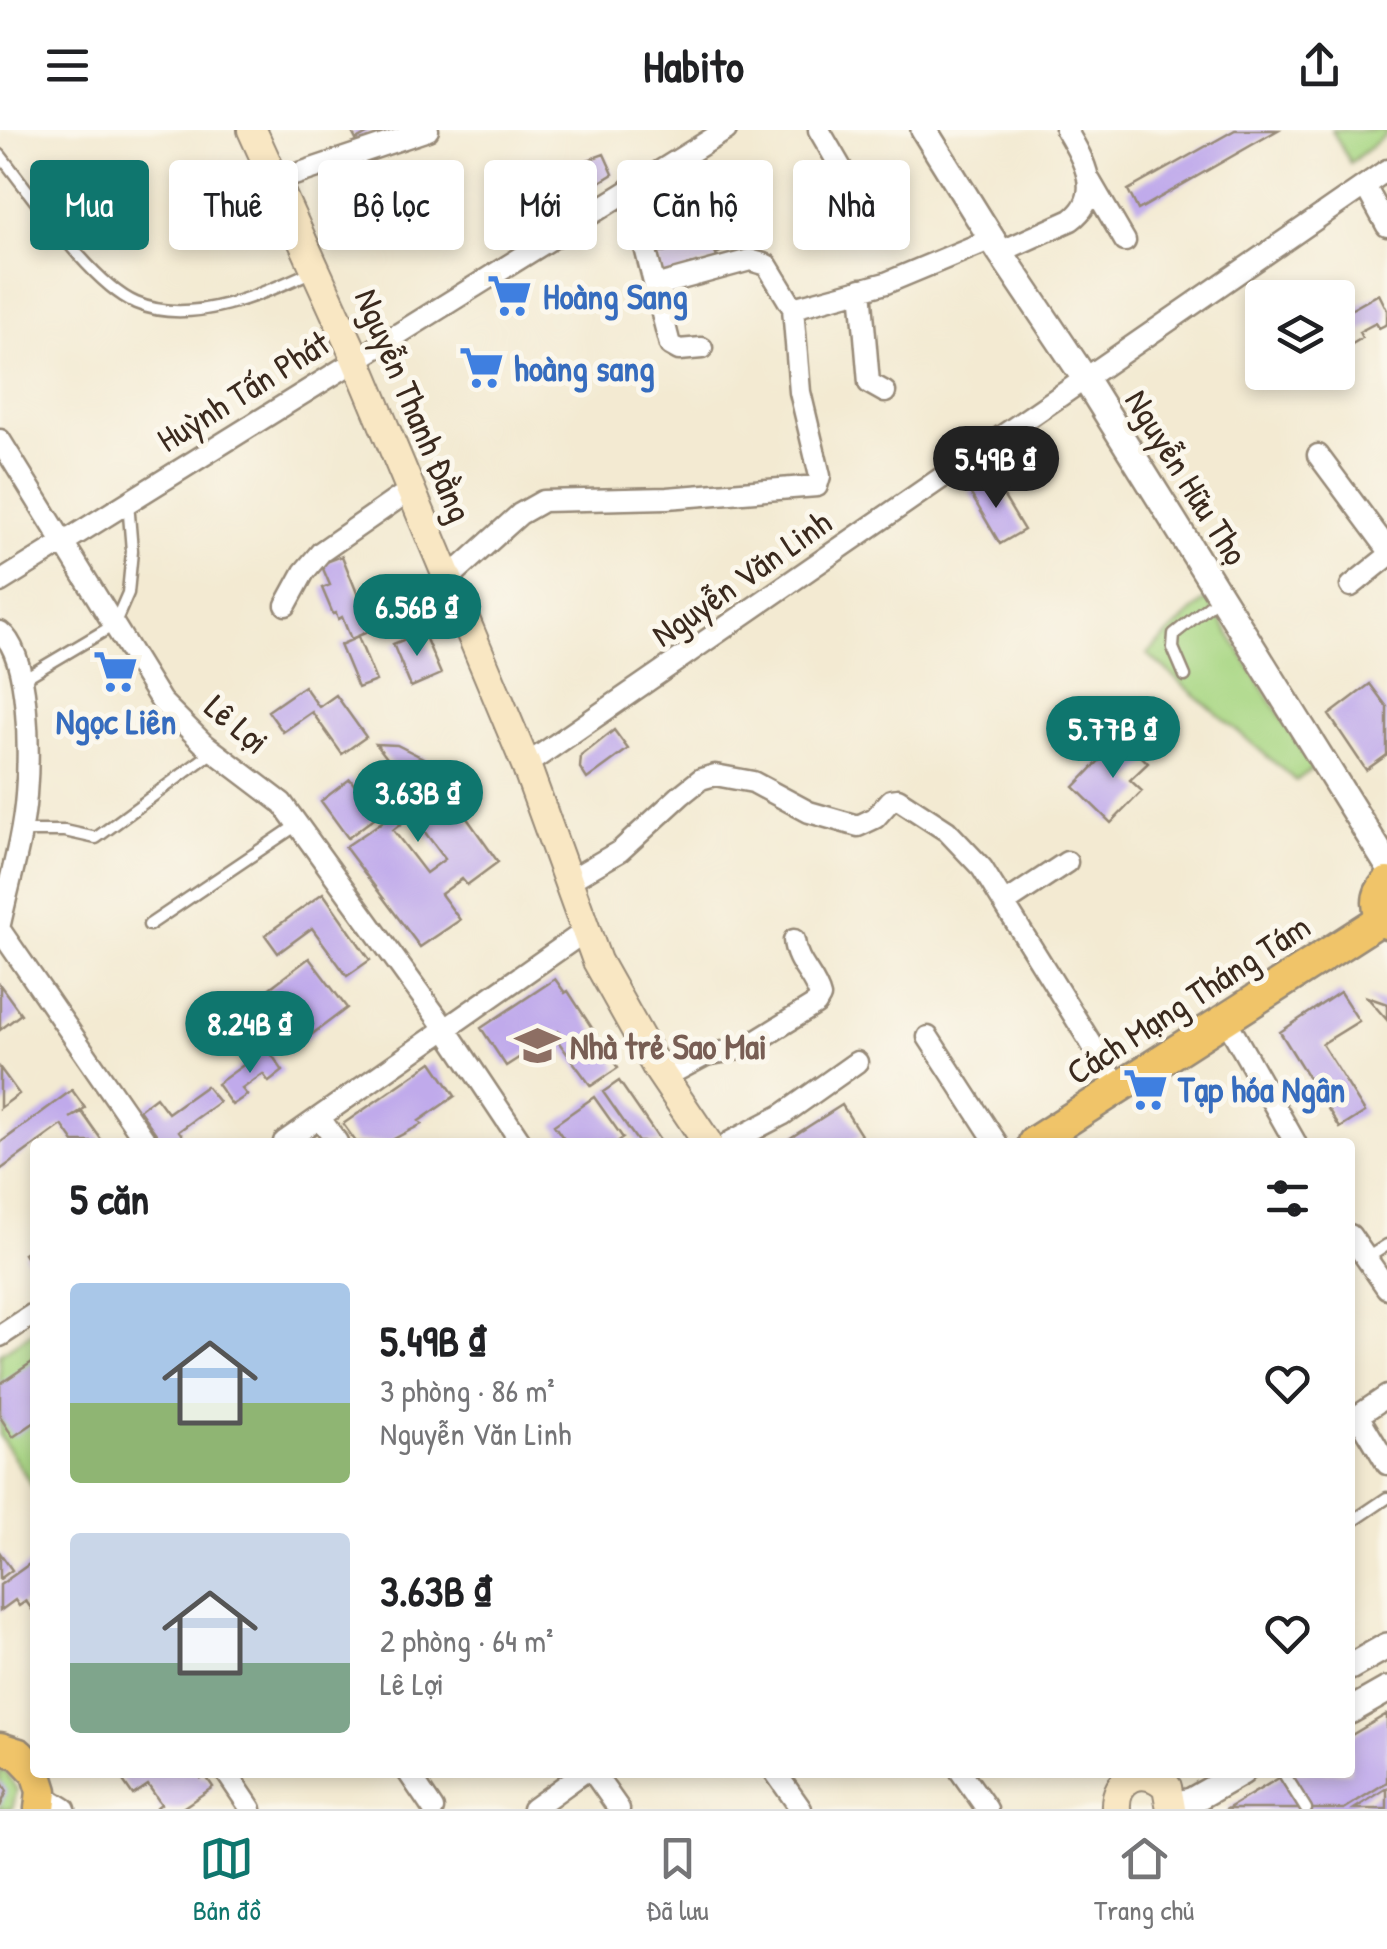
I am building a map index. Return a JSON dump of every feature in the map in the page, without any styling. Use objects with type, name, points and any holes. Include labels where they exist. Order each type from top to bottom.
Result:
[{"type":"main road","name":"Nguyễn Thanh Đằng","points":[[252,130],[266,160]]},
{"type":"main road","name":"Nguyễn Thanh Đằng","points":[[298,229],[526,765],[584,932],[626,1016],[704,1138]]},
{"type":"main road","points":[[1385,920],[1378,898],[1387,882]]},
{"type":"main road","name":"Cách Mạng Tháng Tám","points":[[1040,1138],[1385,920]]},
{"type":"main road","points":[[3,1748],[30,1741]]},
{"type":"main road","points":[[3,1748],[19,1754],[30,1769]]},
{"type":"main road","points":[[1110,1808],[1124,1778]]},
{"type":"street","points":[[298,174],[428,130]]},
{"type":"street","name":"Huỳnh Tấn Phát","points":[[677,160],[726,130]]},
{"type":"street","points":[[819,130],[836,160]]},
{"type":"street","name":"Nguyễn Hữu Thọ","points":[[924,130],[1084,376],[1387,864]]},
{"type":"street","points":[[1066,130],[1125,241]]},
{"type":"street","name":"Nguyễn Văn Linh","points":[[526,765],[1387,170]]},
{"type":"street","points":[[793,308],[918,272],[1082,212],[1088,201],[1090,181]]},
{"type":"street","points":[[1364,186],[1387,226]]},
{"type":"street","name":"Huỳnh Tấn Phát","points":[[0,582],[617,197]]},
{"type":"street","points":[[646,250],[670,346],[679,350],[702,348]]},
{"type":"street","points":[[447,580],[520,514],[543,501],[667,498],[817,486],[820,476],[800,392],[793,308],[775,275],[759,260],[655,286]]},
{"type":"street","points":[[861,289],[869,383],[886,392]]},
{"type":"street","name":"Lê Lợi","points":[[0,440],[160,700],[214,750],[282,803],[518,1138]]},
{"type":"street","points":[[1318,455],[1387,548]]},
{"type":"street","points":[[286,606],[304,572],[321,552],[410,490]]},
{"type":"street","points":[[1351,586],[1387,557]]},
{"type":"street","points":[[0,632],[10,643],[22,680],[26,796],[0,927],[143,1138]]},
{"type":"street","points":[[567,882],[620,852],[681,794],[715,775],[753,782],[809,812],[858,826],[875,818],[891,800],[898,799],[933,819],[965,847],[1005,903],[1119,1088]]},
{"type":"street","points":[[1005,903],[1067,862]]},
{"type":"street","points":[[290,1138],[584,932]]},
{"type":"street","points":[[663,1078],[706,1055],[745,1048],[816,1004],[819,990],[799,964],[794,940]]},
{"type":"street","points":[[1226,1020],[1293,1138]]},
{"type":"street","points":[[928,1036],[993,1138]]},
{"type":"street","points":[[738,1138],[782,1115],[857,1062]]},
{"type":"street","points":[[320,1118],[334,1138]]},
{"type":"street","points":[[1355,1243],[1387,1288]]},
{"type":"street","points":[[0,1336],[30,1315]]},
{"type":"street","points":[[1387,1396],[1355,1419],[1387,1464]]},
{"type":"street","points":[[1355,1664],[1387,1646]]},
{"type":"street","points":[[1355,1708],[1387,1690]]},
{"type":"street","points":[[230,1778],[251,1809]]},
{"type":"street","points":[[412,1778],[433,1809]]},
{"type":"street","points":[[533,1809],[576,1778]]},
{"type":"street","points":[[597,1778],[620,1809]]},
{"type":"street","points":[[778,1778],[801,1809]]},
{"type":"street","points":[[965,1778],[987,1809]]},
{"type":"street","points":[[1171,1794],[1191,1802],[1232,1778]]},
{"type":"lane","points":[[0,156],[92,269],[140,305],[183,310],[219,305],[248,298],[316,269]]},
{"type":"lane","points":[[22,680],[114,625],[128,593],[132,551],[128,502]]},
{"type":"lane","points":[[1186,676],[1173,648],[1174,634],[1220,597]]},
{"type":"lane","points":[[20,830],[64,831],[96,838],[214,750]]},
{"type":"lane","points":[[149,925],[298,825]]},
{"type":"lane","points":[[1366,1258],[1387,1245]]},
{"type":"lane","points":[[1355,1520],[1387,1498]]},
{"type":"lane","points":[[1287,1778],[1306,1809]]},
{"type":"green space","points":[[1332,130],[1387,130],[1387,134],[1350,163]]},
{"type":"green space","points":[[1207,598],[1313,768],[1296,781],[1147,654]]},
{"type":"green space","points":[[30,1333],[30,1482],[0,1436],[0,1354]]},
{"type":"green space","points":[[0,1770],[6,1772],[17,1790],[12,1809],[0,1809]]},
{"type":"building","points":[[351,130],[374,130],[356,140]]},
{"type":"building","points":[[1235,130],[1278,130],[1138,210],[1128,190]]},
{"type":"building","points":[[604,154],[613,174],[597,184],[597,160],[587,160]]},
{"type":"building","points":[[668,250],[714,250],[718,260],[663,277],[655,255]]},
{"type":"building","points":[[1379,294],[1387,310],[1387,324],[1379,328],[1376,323],[1359,332],[1362,338],[1355,342],[1355,307]]},
{"type":"building","points":[[992,477],[1024,530],[1000,544],[969,491]]},
{"type":"building","points":[[342,556],[372,630],[351,639],[342,617],[338,619],[333,614],[322,588],[330,585],[321,564]]},
{"type":"building","points":[[423,632],[441,674],[411,687],[393,644]]},
{"type":"building","points":[[358,637],[376,681],[358,688],[340,645]]},
{"type":"building","points":[[1370,684],[1387,707],[1387,755],[1366,770],[1329,715]]},
{"type":"building","points":[[304,686],[319,707],[336,695],[366,737],[342,754],[312,712],[283,732],[268,711]]},
{"type":"building","points":[[614,730],[628,749],[587,779],[580,768],[581,756]]},
{"type":"building","points":[[1122,737],[1148,763],[1130,780],[1142,791],[1111,823],[1074,787]]},
{"type":"building","points":[[376,744],[397,745],[425,759],[498,862],[467,885],[462,879],[441,894],[460,920],[420,947],[345,847],[385,820],[362,791],[394,767]],"holes":[[[412,815],[445,859],[426,873],[393,830]]]},
{"type":"building","points":[[350,779],[377,816],[348,838],[321,801]]},
{"type":"building","points":[[323,893],[370,960],[347,976],[312,928],[278,953],[265,935]]},
{"type":"building","points":[[309,958],[347,1008],[287,1053],[250,1003]]},
{"type":"building","name":"Nhà trẻ Sao Mai","points":[[555,979],[565,993],[568,991],[618,1068],[591,1086],[557,1040],[561,1037],[558,1031],[530,1055],[528,1052],[506,1066],[481,1028]]},
{"type":"building","points":[[0,985],[21,1014],[0,1030]]},
{"type":"building","points":[[1340,992],[1359,1021],[1322,1044],[1365,1112],[1340,1128],[1280,1032]]},
{"type":"building","points":[[1367,997],[1387,1004],[1387,1020]]},
{"type":"building","points":[[267,1048],[283,1071],[269,1082],[263,1074],[242,1089],[247,1095],[232,1105],[217,1084]]},
{"type":"building","points":[[432,1062],[455,1096],[419,1121],[422,1124],[396,1138],[353,1138],[343,1124]]},
{"type":"building","points":[[0,1068],[19,1094],[0,1108]]},
{"type":"building","points":[[619,1081],[658,1138],[635,1138],[603,1092]]},
{"type":"building","points":[[206,1086],[219,1102],[179,1131],[184,1138],[159,1138],[139,1110],[156,1097],[168,1113]]},
{"type":"building","points":[[72,1090],[85,1108],[70,1118],[82,1112],[100,1138],[71,1138],[62,1125],[44,1138],[30,1138],[30,1148],[0,1170],[0,1143]]},
{"type":"building","points":[[594,1097],[623,1138],[563,1138],[554,1125]]},
{"type":"building","points":[[842,1105],[861,1135],[856,1138],[790,1138]]},
{"type":"building","points":[[30,1363],[30,1425],[13,1437],[0,1417],[0,1384]]},
{"type":"building","points":[[0,1553],[12,1570],[0,1579]]},
{"type":"building","points":[[30,1564],[30,1607],[26,1601],[19,1606],[15,1600],[0,1611],[0,1585]]},
{"type":"building","points":[[1387,1714],[1387,1782],[1344,1809],[1227,1809],[1279,1778],[1355,1778],[1355,1733]]},
{"type":"building","points":[[121,1778],[207,1778],[213,1787],[181,1809],[158,1809],[161,1804],[148,1785],[133,1795]]},
{"type":"building","points":[[0,1780],[7,1791],[0,1807]]},
{"type":"building","points":[[1387,1788],[1387,1809],[1354,1809]]},
{"type":"place","name":"Hoàng Sang","points":[[510,296]]},
{"type":"place","name":"hoàng sang","points":[[481,368]]},
{"type":"place","name":"Ngọc Liên","points":[[116,671]]},
{"type":"place","name":"Nhà trẻ Sao Mai","points":[[537,1046]]},
{"type":"place","name":"Tạp hóa Ngân","points":[[1145,1089]]}]
